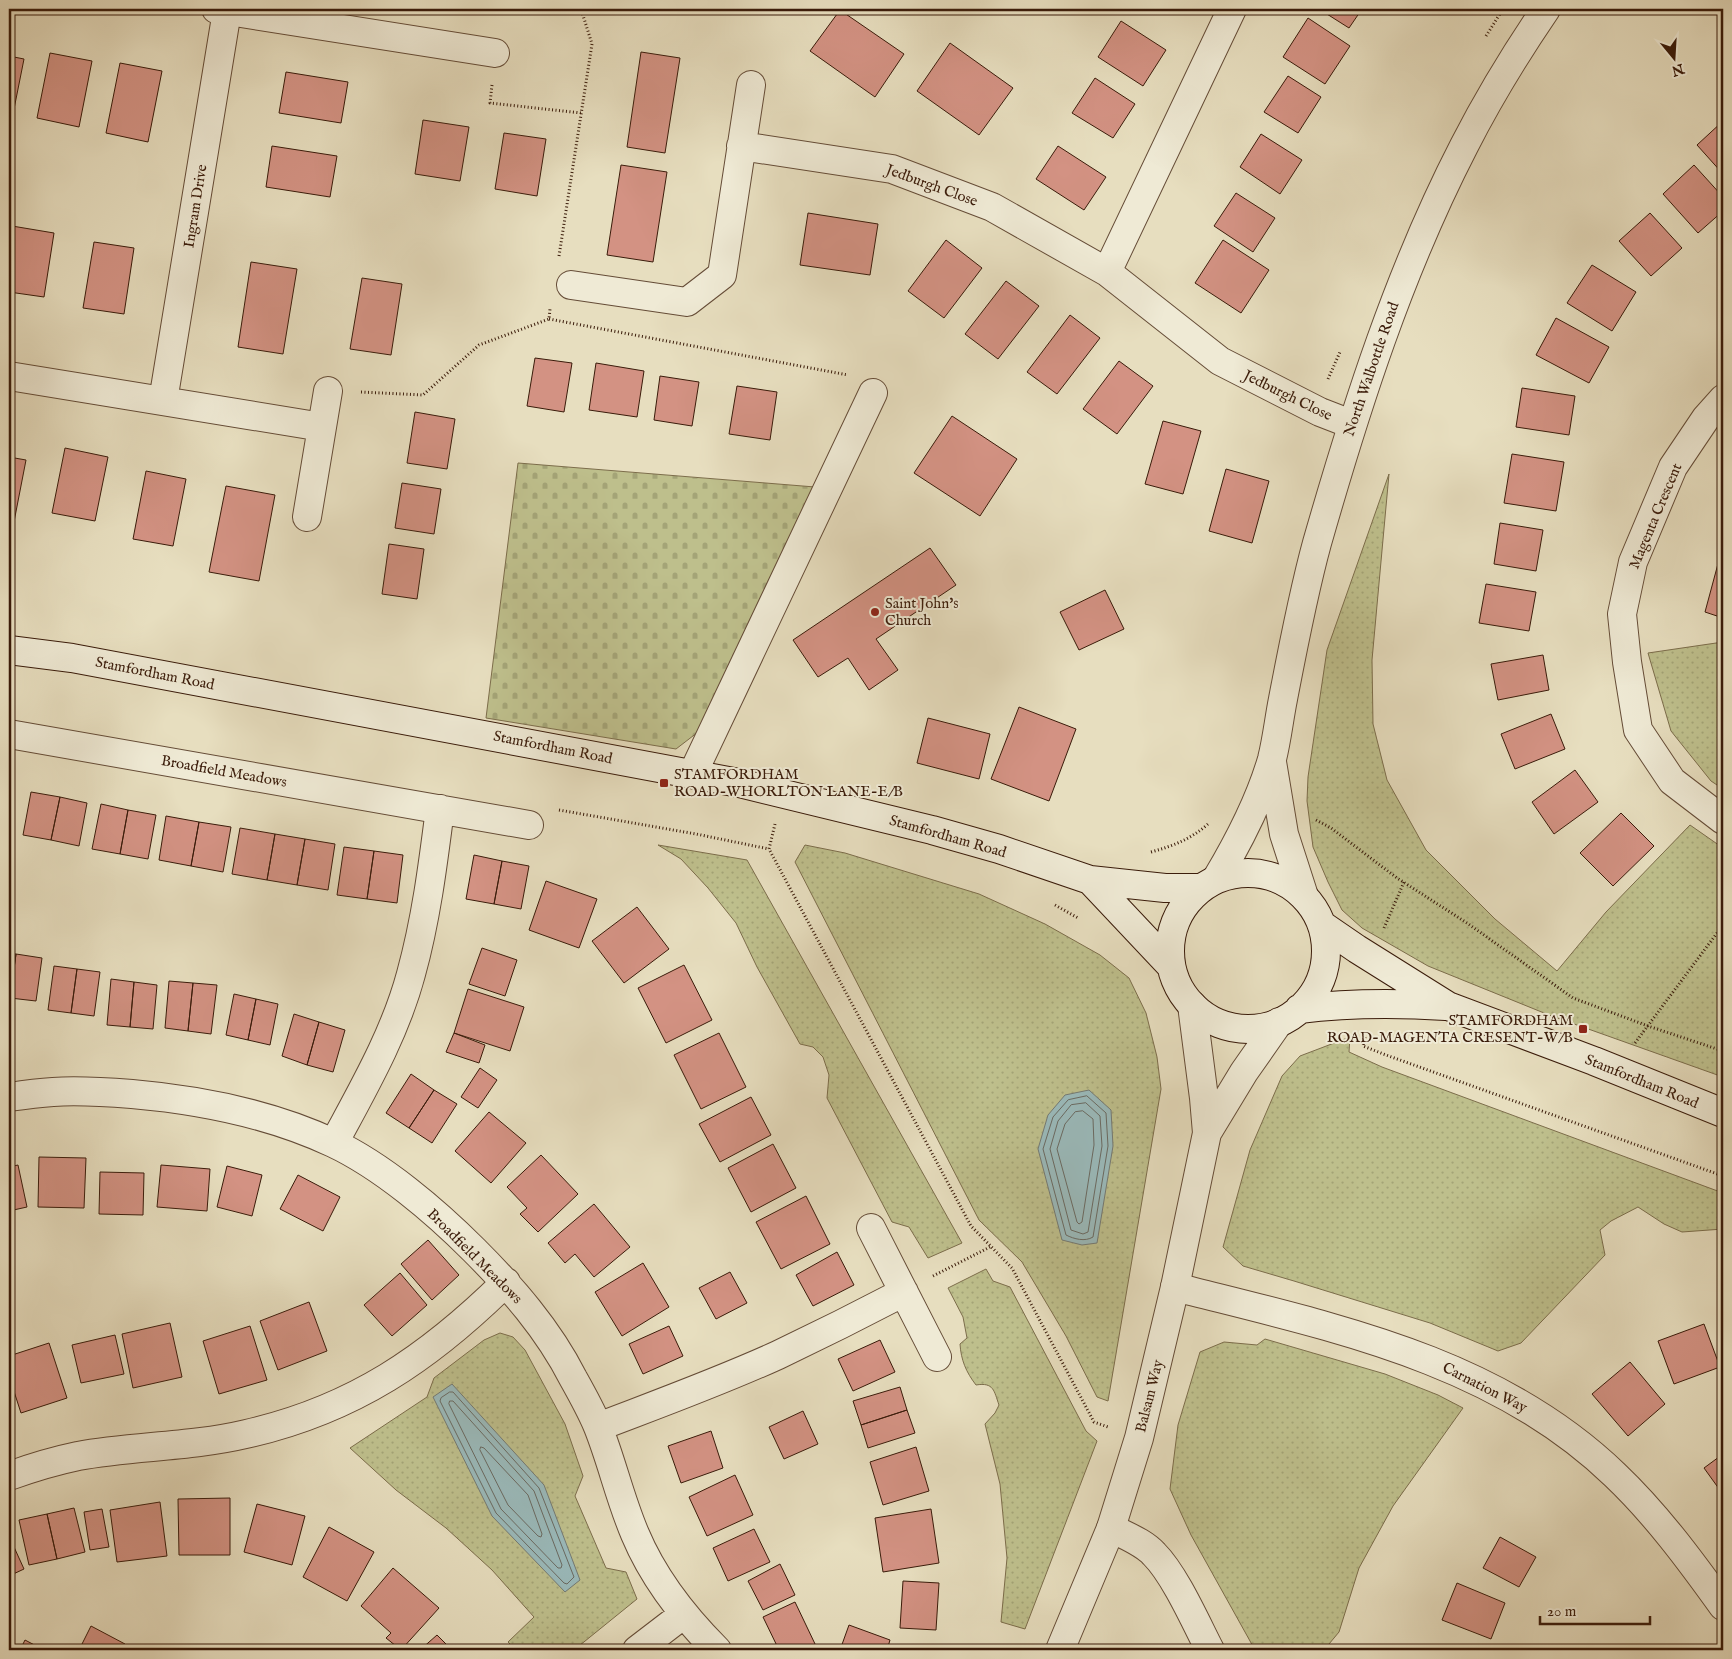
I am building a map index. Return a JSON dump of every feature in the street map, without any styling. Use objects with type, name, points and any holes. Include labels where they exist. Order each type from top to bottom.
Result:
[{"type":"street","points":[[1107,272],[1232,9]]},
{"type":"street","name":"North Walbottle Road","points":[[1209,883],[1250,815],[1272,758],[1304,596],[1317,544],[1351,424],[1400,286],[1442,192],[1484,108],[1546,9]]},
{"type":"street","name":"Ingram Drive","points":[[164,401],[222,10],[495,54]]},
{"type":"street","points":[[560,283],[687,302],[722,275],[751,84]]},
{"type":"street","name":"Jedburgh Close","points":[[741,146],[892,168],[992,207],[1107,272],[1220,361],[1320,412],[1351,424]]},
{"type":"street","points":[[9,376],[322,427]]},
{"type":"street","points":[[308,517],[328,391]]},
{"type":"street","points":[[693,773],[873,393]]},
{"type":"street","name":"Magenta Crescent","points":[[1723,399],[1706,418],[1673,467],[1633,562],[1622,614],[1627,662],[1638,730],[1672,781],[1723,820]]},
{"type":"street","name":"Stamfordham Road","points":[[9,650],[72,658],[693,773],[782,792],[932,830],[1014,854],[1090,880],[1165,888],[1209,883]]},
{"type":"street","name":"Broadfield Meadows","points":[[9,734],[529,825]]},
{"type":"street","name":"North Walbottle Road","points":[[1272,758],[1284,834],[1304,896]]},
{"type":"street","points":[[334,1143],[394,1024],[411,975],[431,879],[440,809]]},
{"type":"street","points":[[1242,872],[1266,875],[1287,883],[1304,896],[1317,914],[1322,924],[1326,946],[1324,969],[1315,991],[1289,1016],[1256,1029],[1232,1027],[1210,1019],[1192,1005],[1179,987],[1171,966],[1170,944],[1175,922],[1187,901],[1209,883],[1242,872]]},
{"type":"street","name":"Stamfordham Road","points":[[1090,880],[1171,966]]},
{"type":"street","name":"Stamfordham Road","points":[[1322,924],[1371,958],[1448,1006],[1723,1114]]},
{"type":"street","name":"Stamfordham Road","points":[[1289,1016],[1350,1004],[1381,1003],[1448,1006]]},
{"type":"street","name":"Balsam Way","points":[[1060,1650],[1112,1528],[1139,1438],[1175,1288],[1207,1133],[1192,1005]]},
{"type":"street","name":"Balsam Way","points":[[1207,1133],[1244,1072],[1289,1016]]},
{"type":"street","name":"Broadfield Meadows","points":[[9,1097],[54,1092],[106,1092],[163,1097],[218,1105],[266,1117],[334,1143],[381,1171],[446,1222],[506,1282],[547,1336],[572,1376],[598,1427],[635,1536],[658,1577],[684,1614],[717,1650]]},
{"type":"street","points":[[871,1228],[937,1357]]},
{"type":"street","points":[[9,1476],[38,1466],[76,1457],[246,1434],[320,1411],[366,1391],[402,1369],[438,1343],[482,1306],[506,1282]]},
{"type":"street","name":"Carnation Way","points":[[1175,1288],[1337,1328],[1392,1346],[1462,1373],[1506,1395],[1548,1420],[1614,1473],[1667,1529],[1723,1606]]},
{"type":"street","points":[[598,1427],[684,1394],[776,1355],[904,1292]]},
{"type":"street","points":[[1112,1528],[1144,1545],[1165,1566],[1210,1650]]},
{"type":"street","points":[[638,1650],[684,1614]]},
{"type":"path","points":[[549,319],[560,283],[581,113],[592,44],[581,9]]},
{"type":"path","points":[[1484,41],[1502,9]]},
{"type":"path","points":[[495,54],[490,102],[581,113]]},
{"type":"path","points":[[328,391],[423,395],[479,345],[549,319],[845,374],[873,393]]},
{"type":"path","points":[[1320,412],[1329,375],[1341,349]]},
{"type":"path","points":[[782,792],[769,849],[971,1226],[1012,1268],[1094,1422],[1139,1438]]},
{"type":"path","points":[[1313,819],[1331,828],[1404,882],[1467,923],[1574,998],[1648,1026],[1723,1051]]},
{"type":"path","points":[[1147,852],[1177,844],[1195,835],[1211,821]]},
{"type":"path","points":[[1371,958],[1404,882]]},
{"type":"path","points":[[1614,1070],[1723,925]]},
{"type":"path","points":[[904,1292],[990,1247]]},
{"type":"green space","points":[[518,463],[815,487],[702,729],[676,749],[486,718]]},
{"type":"green space","points":[[1389,474],[1372,660],[1373,724],[1387,780],[1426,850],[1495,919],[1557,971],[1606,912],[1690,825],[1723,848],[1723,1077],[1549,1015],[1428,966],[1362,928],[1342,910],[1313,847],[1307,801],[1308,777],[1327,650]]},
{"type":"green space","points":[[1723,642],[1723,789],[1711,781],[1671,731],[1648,653]]},
{"type":"green space","points":[[658,845],[747,860],[962,1243],[928,1258],[909,1227],[892,1222],[827,1098],[829,1075],[823,1057],[813,1047],[800,1044],[757,967],[736,923],[708,888],[681,859]]},
{"type":"green space","points":[[805,845],[845,853],[979,894],[1045,924],[1100,955],[1129,978],[1146,1013],[1157,1057],[1161,1089],[1108,1401],[1097,1397],[1066,1336],[1022,1262],[979,1220],[795,862]]},
{"type":"green space","points":[[1350,1037],[1349,1052],[1382,1067],[1723,1193],[1723,1229],[1682,1232],[1664,1224],[1638,1207],[1611,1221],[1600,1230],[1605,1255],[1521,1343],[1498,1351],[1430,1323],[1243,1266],[1223,1247],[1250,1150],[1282,1076],[1300,1056]]},
{"type":"green space","points":[[986,1269],[993,1281],[1010,1287],[1086,1431],[1097,1441],[1025,1629],[1001,1622],[1007,1558],[1000,1484],[985,1424],[995,1413],[999,1405],[990,1386],[976,1385],[965,1366],[960,1344],[967,1338],[963,1317],[948,1288]]},
{"type":"green space","points":[[500,1333],[513,1337],[525,1350],[565,1424],[583,1476],[575,1496],[606,1568],[626,1572],[637,1599],[574,1650],[516,1650],[508,1642],[534,1617],[492,1570],[446,1528],[396,1490],[350,1448],[427,1397],[434,1378],[484,1340]]},
{"type":"green space","points":[[1265,1339],[1385,1374],[1438,1395],[1463,1408],[1393,1506],[1359,1568],[1339,1632],[1324,1650],[1255,1650],[1191,1535],[1170,1489],[1178,1425],[1200,1352],[1224,1342],[1257,1345]]},
{"type":"water","points":[[1089,1090],[1111,1110],[1113,1146],[1097,1243],[1082,1245],[1062,1240],[1038,1149],[1048,1115],[1065,1095]]},
{"type":"water","points":[[452,1384],[544,1485],[580,1580],[565,1592],[492,1516],[433,1397]]},
{"type":"building","points":[[1319,9],[1362,9],[1349,28]]},
{"type":"building","points":[[840,10],[904,54],[875,97],[810,51]]},
{"type":"building","points":[[1308,18],[1350,46],[1325,84],[1283,57]]},
{"type":"building","points":[[1121,21],[1166,50],[1143,86],[1098,57]]},
{"type":"building","points":[[950,43],[1013,88],[979,135],[917,91]]},
{"type":"building","points":[[641,52],[680,58],[665,153],[627,147]]},
{"type":"building","points":[[50,53],[92,61],[79,127],[37,118]]},
{"type":"building","points":[[9,56],[24,59],[11,124],[9,123]]},
{"type":"building","points":[[120,63],[162,71],[148,142],[106,133]]},
{"type":"building","points":[[286,72],[348,82],[341,123],[279,113]]},
{"type":"building","points":[[1288,76],[1321,97],[1298,133],[1264,112]]},
{"type":"building","points":[[1095,78],[1135,104],[1113,138],[1072,113]]},
{"type":"building","points":[[423,120],[469,127],[460,181],[415,174]]},
{"type":"building","points":[[1723,121],[1723,174],[1697,145]]},
{"type":"building","points":[[504,133],[546,139],[537,196],[495,189]]},
{"type":"building","points":[[1261,134],[1302,160],[1280,194],[1240,167]]},
{"type":"building","points":[[272,146],[337,156],[330,197],[266,187]]},
{"type":"building","points":[[1058,146],[1106,177],[1084,210],[1036,179]]},
{"type":"building","points":[[621,165],[667,172],[653,262],[607,255]]},
{"type":"building","points":[[1694,165],[1723,197],[1723,211],[1698,233],[1663,194]]},
{"type":"building","points":[[1236,193],[1275,218],[1253,252],[1214,226]]},
{"type":"building","points":[[808,213],[878,224],[870,275],[800,265]]},
{"type":"building","points":[[1650,213],[1682,248],[1651,276],[1619,241]]},
{"type":"building","points":[[12,226],[54,233],[44,297],[9,292],[9,250]]},
{"type":"building","points":[[946,240],[982,268],[944,318],[908,291]]},
{"type":"building","points":[[1223,240],[1269,270],[1241,313],[1195,283]]},
{"type":"building","points":[[94,242],[134,248],[124,314],[83,308]]},
{"type":"building","points":[[251,262],[297,269],[283,354],[238,347]]},
{"type":"building","points":[[1592,265],[1636,292],[1612,331],[1567,303]]},
{"type":"building","points":[[362,278],[402,284],[391,355],[350,349]]},
{"type":"building","points":[[1006,281],[1039,306],[998,359],[965,334]]},
{"type":"building","points":[[1070,315],[1100,338],[1057,394],[1027,372]]},
{"type":"building","points":[[1556,318],[1609,347],[1589,383],[1536,355]]},
{"type":"building","points":[[535,358],[572,363],[564,412],[527,406]]},
{"type":"building","points":[[1119,361],[1153,386],[1117,434],[1083,409]]},
{"type":"building","points":[[596,363],[644,371],[637,417],[589,410]]},
{"type":"building","points":[[660,376],[699,382],[692,426],[654,420]]},
{"type":"building","points":[[737,386],[777,392],[770,440],[729,434]]},
{"type":"building","points":[[1522,388],[1575,396],[1569,435],[1516,427]]},
{"type":"building","points":[[415,412],[455,419],[447,469],[407,463]]},
{"type":"building","points":[[952,416],[1017,459],[980,516],[914,473]]},
{"type":"building","points":[[1163,421],[1201,431],[1183,494],[1145,484]]},
{"type":"building","points":[[65,448],[108,457],[95,521],[52,513]]},
{"type":"building","points":[[1512,454],[1564,462],[1556,511],[1504,503]]},
{"type":"building","points":[[9,457],[26,460],[13,527],[9,526]]},
{"type":"building","points":[[1226,469],[1269,481],[1252,543],[1209,531]]},
{"type":"building","points":[[146,471],[186,479],[173,546],[133,539]]},
{"type":"building","points":[[402,483],[441,489],[434,534],[395,528]]},
{"type":"building","points":[[226,486],[275,495],[259,581],[209,572]]},
{"type":"building","points":[[1500,523],[1543,530],[1536,571],[1494,564]]},
{"type":"building","points":[[389,544],[424,549],[417,599],[382,594]]},
{"type":"building","name":"Saint John's Church","points":[[930,548],[956,585],[876,639],[898,670],[869,690],[848,658],[818,677],[793,640]]},
{"type":"building","points":[[1719,560],[1723,561],[1723,618],[1705,612]]},
{"type":"building","points":[[1486,584],[1536,592],[1529,631],[1479,623]]},
{"type":"building","points":[[1105,590],[1124,629],[1079,650],[1060,612]]},
{"type":"building","points":[[1543,655],[1549,690],[1498,700],[1491,664]]},
{"type":"building","points":[[1019,707],[1076,729],[1049,801],[991,779]]},
{"type":"building","points":[[1551,714],[1565,749],[1515,769],[1501,734]]},
{"type":"building","points":[[928,718],[990,734],[979,779],[917,763]]},
{"type":"building","points":[[1575,770],[1598,802],[1554,834],[1532,802]]},
{"type":"building","points":[[31,792],[60,797],[51,840],[23,835]]},
{"type":"building","points":[[60,797],[87,803],[79,846],[51,840]]},
{"type":"building","points":[[101,804],[128,810],[120,854],[92,849]]},
{"type":"building","points":[[128,810],[156,815],[148,859],[120,854]]},
{"type":"building","points":[[1621,813],[1654,846],[1613,886],[1580,853]]},
{"type":"building","points":[[166,816],[199,822],[191,866],[159,860]]},
{"type":"building","points":[[199,822],[231,827],[223,872],[191,866]]},
{"type":"building","points":[[240,828],[275,834],[267,880],[232,874]]},
{"type":"building","points":[[275,834],[305,839],[297,885],[267,880]]},
{"type":"building","points":[[305,839],[335,844],[328,890],[297,885]]},
{"type":"building","points":[[344,847],[374,851],[367,899],[337,895]]},
{"type":"building","points":[[374,851],[403,855],[397,903],[367,899]]},
{"type":"building","points":[[474,855],[502,861],[494,904],[466,899]]},
{"type":"building","points":[[502,861],[529,866],[521,909],[494,904]]},
{"type":"building","points":[[546,881],[597,899],[579,948],[529,930]]},
{"type":"building","points":[[637,907],[669,949],[624,983],[592,941]]},
{"type":"building","points":[[482,948],[517,960],[505,996],[469,984]]},
{"type":"building","points":[[9,953],[16,954],[10,998],[9,998]]},
{"type":"building","points":[[16,954],[42,958],[36,1001],[10,998]]},
{"type":"building","points":[[684,965],[712,1020],[666,1043],[638,988]]},
{"type":"building","points":[[54,966],[77,969],[71,1013],[48,1010]]},
{"type":"building","points":[[77,969],[100,972],[94,1016],[71,1013]]},
{"type":"building","points":[[111,979],[134,982],[130,1027],[107,1025]]},
{"type":"building","points":[[169,981],[193,983],[188,1031],[165,1028]]},
{"type":"building","points":[[134,982],[157,985],[153,1029],[130,1027]]},
{"type":"building","points":[[193,983],[217,985],[211,1034],[188,1031]]},
{"type":"building","points":[[468,989],[524,1007],[510,1051],[454,1033]]},
{"type":"building","points":[[234,994],[256,999],[248,1040],[226,1035]]},
{"type":"building","points":[[256,999],[278,1004],[270,1045],[248,1040]]},
{"type":"building","points":[[294,1014],[319,1022],[307,1065],[282,1056]]},
{"type":"building","points":[[319,1022],[345,1030],[333,1072],[307,1065]]},
{"type":"building","points":[[454,1033],[485,1045],[479,1063],[446,1052]]},
{"type":"building","points":[[719,1033],[746,1087],[701,1109],[674,1055]]},
{"type":"building","points":[[480,1068],[497,1080],[478,1108],[461,1097]]},
{"type":"building","points":[[411,1074],[434,1090],[409,1128],[386,1113]]},
{"type":"building","points":[[434,1090],[457,1104],[432,1143],[409,1128]]},
{"type":"building","points":[[751,1097],[771,1135],[720,1162],[699,1124]]},
{"type":"building","points":[[489,1112],[526,1143],[491,1183],[455,1151]]},
{"type":"building","points":[[773,1144],[796,1188],[751,1212],[728,1168]]},
{"type":"building","points":[[541,1155],[578,1194],[538,1232],[520,1214],[527,1208],[507,1187]]},
{"type":"building","points":[[39,1157],[86,1158],[84,1208],[38,1207]]},
{"type":"building","points":[[18,1165],[27,1207],[9,1211],[9,1167]]},
{"type":"building","points":[[161,1165],[210,1169],[207,1211],[157,1207]]},
{"type":"building","points":[[227,1166],[262,1175],[252,1216],[217,1207]]},
{"type":"building","points":[[100,1172],[144,1173],[143,1215],[99,1214]]},
{"type":"building","points":[[298,1175],[340,1197],[323,1231],[280,1209]]},
{"type":"building","points":[[806,1196],[830,1244],[781,1269],[756,1222]]},
{"type":"building","points":[[594,1204],[630,1247],[594,1277],[575,1254],[565,1263],[548,1243]]},
{"type":"building","points":[[428,1240],[459,1275],[432,1300],[401,1264]]},
{"type":"building","points":[[837,1252],[854,1285],[813,1306],[796,1275]]},
{"type":"building","points":[[643,1263],[669,1307],[622,1336],[595,1292]]},
{"type":"building","points":[[730,1272],[747,1303],[716,1319],[699,1288]]},
{"type":"building","points":[[400,1273],[427,1305],[392,1336],[364,1305]]},
{"type":"building","points":[[309,1302],[327,1351],[278,1370],[260,1321]]},
{"type":"building","points":[[170,1323],[182,1377],[133,1388],[122,1334]]},
{"type":"building","points":[[1704,1324],[1720,1367],[1674,1384],[1658,1341]]},
{"type":"building","points":[[250,1326],[267,1380],[219,1394],[203,1341]]},
{"type":"building","points":[[669,1326],[683,1356],[643,1374],[629,1344]]},
{"type":"building","points":[[115,1335],[124,1374],[81,1383],[72,1345]]},
{"type":"building","points":[[880,1340],[895,1372],[853,1391],[838,1359]]},
{"type":"building","points":[[49,1343],[67,1398],[21,1413],[9,1376],[9,1356]]},
{"type":"building","points":[[1630,1362],[1665,1404],[1628,1436],[1592,1394]]},
{"type":"building","points":[[900,1387],[907,1410],[861,1425],[853,1401]]},
{"type":"building","points":[[907,1410],[915,1433],[868,1448],[861,1425]]},
{"type":"building","points":[[803,1411],[818,1444],[784,1459],[769,1427]]},
{"type":"building","points":[[711,1431],[723,1468],[681,1483],[668,1446]]},
{"type":"building","points":[[916,1447],[929,1491],[883,1505],[870,1462]]},
{"type":"building","points":[[1723,1454],[1723,1492],[1722,1493],[1704,1468]]},
{"type":"building","points":[[735,1475],[753,1515],[707,1536],[689,1497]]},
{"type":"building","points":[[230,1498],[230,1555],[179,1555],[178,1499]]},
{"type":"building","points":[[160,1502],[167,1556],[117,1562],[110,1510]]},
{"type":"building","points":[[257,1504],[305,1516],[292,1565],[244,1552]]},
{"type":"building","points":[[74,1508],[85,1552],[57,1559],[47,1514]]},
{"type":"building","points":[[102,1509],[109,1547],[90,1550],[84,1512]]},
{"type":"building","points":[[931,1509],[939,1563],[883,1572],[875,1518]]},
{"type":"building","points":[[47,1514],[57,1559],[29,1565],[19,1520]]},
{"type":"building","points":[[329,1527],[374,1552],[347,1601],[303,1577]]},
{"type":"building","points":[[754,1529],[770,1562],[728,1581],[713,1548]]},
{"type":"building","points":[[9,1536],[24,1569],[9,1576]]},
{"type":"building","points":[[1500,1537],[1536,1557],[1519,1587],[1483,1568]]},
{"type":"building","points":[[780,1564],[795,1595],[763,1610],[748,1581]]},
{"type":"building","points":[[393,1568],[439,1608],[401,1650],[386,1638],[391,1633],[361,1606]]},
{"type":"building","points":[[903,1581],[939,1583],[936,1630],[900,1628]]},
{"type":"building","points":[[1457,1583],[1505,1603],[1491,1639],[1442,1620]]},
{"type":"building","points":[[795,1602],[816,1646],[806,1650],[779,1650],[763,1617]]},
{"type":"building","points":[[849,1625],[890,1640],[887,1650],[840,1650]]},
{"type":"building","points":[[91,1626],[125,1644],[122,1650],[79,1650]]},
{"type":"building","points":[[437,1635],[452,1650],[420,1650]]},
{"type":"building","points":[[25,1640],[44,1650],[20,1650]]},
{"type":"place","name":"Saint John's Church","points":[[875,612]]},
{"type":"place","name":"STAMFORDHAM ROAD-WHORLTON LANE-E/B","points":[[664,783]]},
{"type":"place","name":"STAMFORDHAM ROAD-MAGENTA CRESENT-W/B","points":[[1583,1029]]}]
